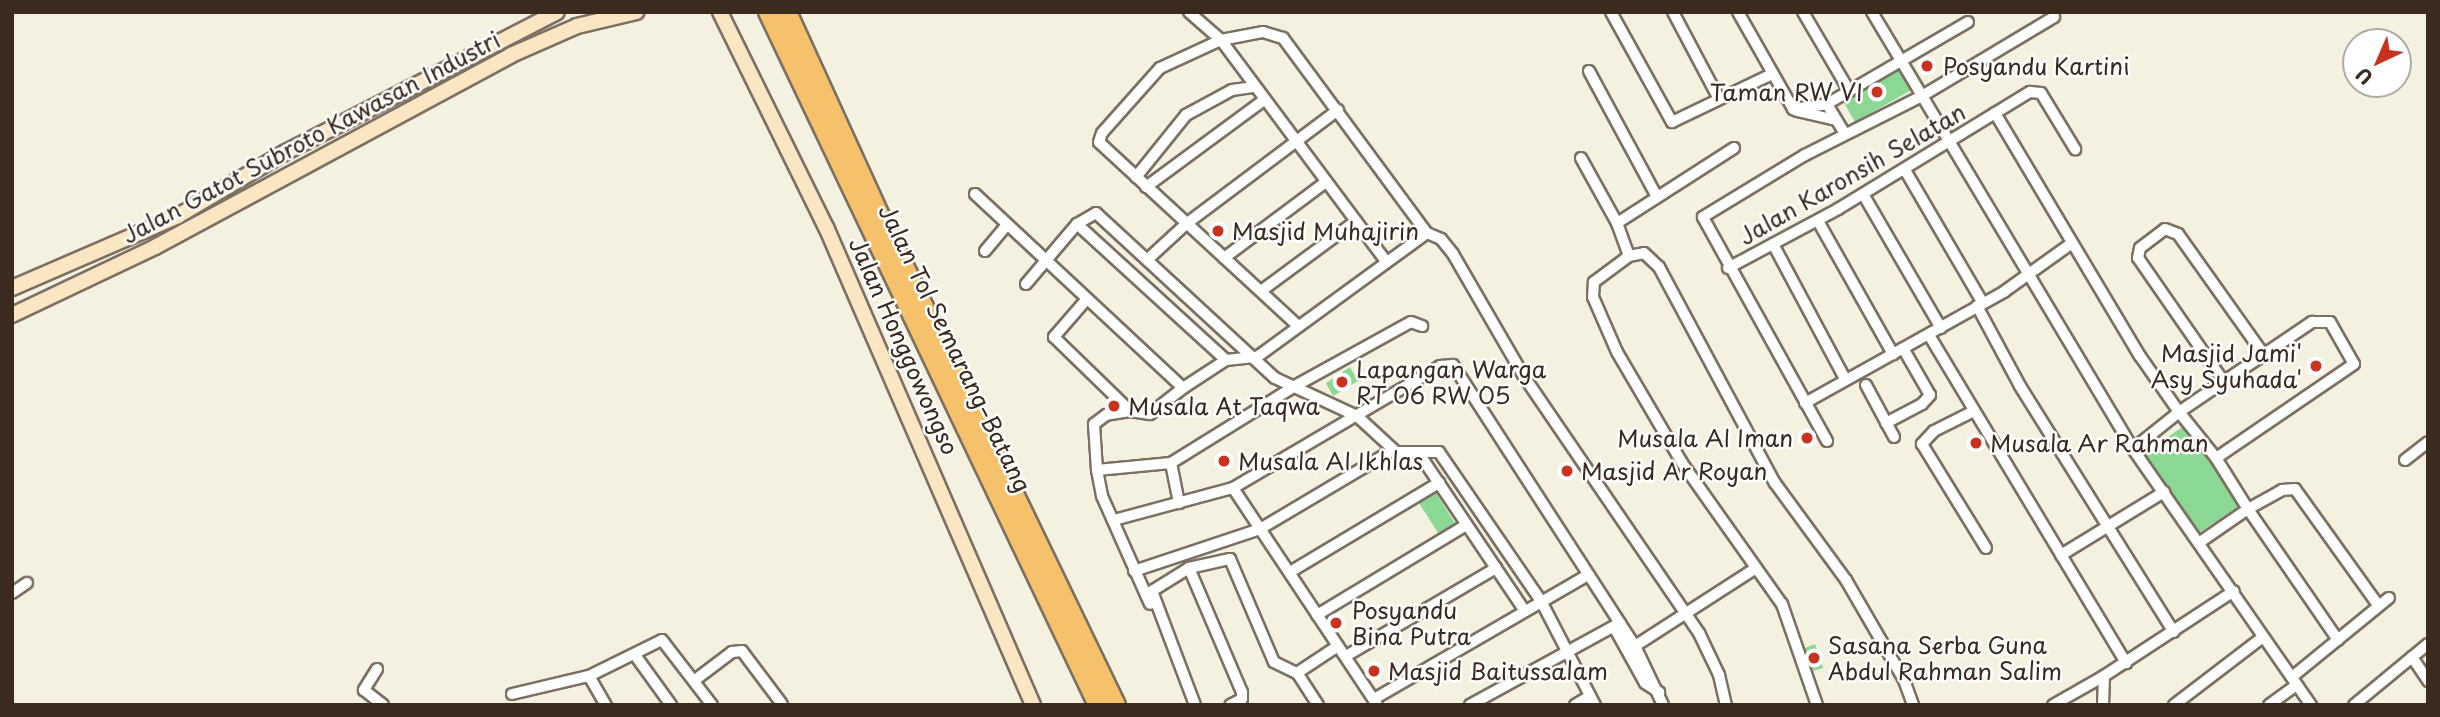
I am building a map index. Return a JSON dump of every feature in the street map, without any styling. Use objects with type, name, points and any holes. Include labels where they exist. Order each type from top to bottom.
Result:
[{"type":"highway","name":"Jalan Tol Semarang–Batang","points":[[768,12],[1098,705]]},
{"type":"highway","name":"Jalan Tol Semarang–Batang","points":[[787,12],[880,216],[1116,705]]},
{"type":"street","name":"Jalan Gatot Subroto Kawasan Industri","points":[[12,288],[178,216],[284,153],[557,12]]},
{"type":"street","name":"Jalan Gatot Subroto Kawasan Industri","points":[[12,316],[155,247],[511,55],[577,26],[636,12]]},
{"type":"street","name":"Jalan Honggowongso","points":[[720,12],[826,227],[1033,705]]},
{"type":"street","points":[[1189,12],[1221,40],[1253,87],[1386,261]]},
{"type":"street","points":[[1611,12],[1672,122],[1718,97],[1772,74]]},
{"type":"street","points":[[1673,12],[1718,97]]},
{"type":"street","points":[[1738,12],[1772,74],[1797,111],[1836,120]]},
{"type":"street","points":[[1803,12],[1848,89]]},
{"type":"street","points":[[1872,12],[2026,275],[2133,449],[2311,705]]},
{"type":"street","points":[[1827,441],[1728,268],[1703,220],[1707,211],[1845,134],[1922,96],[2054,17]]},
{"type":"street","points":[[1797,111],[1826,104],[1968,22]]},
{"type":"street","points":[[1296,324],[1111,154],[1099,137],[1131,98],[1171,61],[1221,40],[1263,32],[1283,38],[1427,233],[1441,239],[1454,254],[1525,378],[1687,614],[1708,649],[1726,705]]},
{"type":"street","points":[[1589,71],[1657,197]]},
{"type":"street","points":[[1136,177],[1186,115],[1232,90],[1253,87]]},
{"type":"street","name":"Jalan Karonsih Selatan","points":[[1728,268],[1818,221],[1905,170],[1948,140],[2036,90],[2076,149]]},
{"type":"street","points":[[1146,187],[1264,100]]},
{"type":"street","points":[[1826,104],[1845,134]]},
{"type":"street","points":[[1148,259],[1186,224],[1338,110]]},
{"type":"street","points":[[1995,114],[2140,356],[2179,412],[2216,458],[2339,640]]},
{"type":"street","points":[[1618,223],[1734,148]]},
{"type":"street","points":[[1580,159],[1618,223],[1629,256]]},
{"type":"street","points":[[1905,170],[1979,304],[2020,386],[2174,632]]},
{"type":"street","points":[[1224,258],[1326,182]]},
{"type":"street","points":[[975,194],[1006,226],[1183,388]]},
{"type":"street","points":[[1863,194],[1941,328]]},
{"type":"street","points":[[1026,284],[1077,224],[1096,213],[1256,357],[1275,379],[1357,416],[1393,450],[1420,456],[1432,450],[1443,456],[1541,601],[1569,649],[1592,700],[1575,705]]},
{"type":"street","points":[[1261,291],[1356,221]]},
{"type":"street","points":[[1818,221],[1893,354]]},
{"type":"street","points":[[1077,224],[1226,360]]},
{"type":"street","points":[[985,251],[1006,226]]},
{"type":"street","points":[[2224,382],[2138,258],[2140,248],[2165,229],[2178,234],[2264,355]]},
{"type":"street","points":[[1193,705],[1102,496],[1094,424],[1106,415],[1130,411],[1150,414],[1226,360],[1256,357],[1296,324],[1427,233]]},
{"type":"street","points":[[1805,403],[1941,328],[2072,243]]},
{"type":"street","points":[[1773,244],[1846,379]]},
{"type":"street","points":[[1817,705],[1787,613],[1702,494],[1617,352],[1596,308],[1594,282],[1629,256],[1648,254],[1663,274],[1775,484],[1846,580],[1904,680],[1913,705]]},
{"type":"street","points":[[1086,300],[1054,333],[1130,411]]},
{"type":"street","points":[[2133,449],[2179,412],[2312,322],[2330,322],[2354,365],[2216,458]]},
{"type":"street","points":[[1097,470],[1171,463],[1295,386],[1411,323],[1422,326]]},
{"type":"street","points":[[1929,335],[2126,663]]},
{"type":"street","points":[[1886,423],[1922,404],[1930,395],[1903,348]]},
{"type":"street","points":[[1114,520],[1233,488],[1447,365],[1455,369],[1588,575],[1617,625],[1645,683],[1659,693]]},
{"type":"street","points":[[1866,385],[1894,437]]},
{"type":"street","points":[[1974,411],[1934,431],[1922,444],[1986,548]]},
{"type":"street","points":[[2405,460],[2428,442]]},
{"type":"street","points":[[1134,571],[1260,529],[1393,450]]},
{"type":"street","points":[[1420,456],[1524,610]]},
{"type":"street","points":[[1171,463],[1179,503]]},
{"type":"street","points":[[1290,572],[1439,483]]},
{"type":"street","points":[[1233,488],[1376,702],[1524,610],[1588,575]]},
{"type":"street","points":[[2200,542],[2248,509],[2283,490],[2295,489],[2378,605]]},
{"type":"street","points":[[2061,555],[2164,492]]},
{"type":"street","points":[[1317,615],[1466,525]]},
{"type":"street","points":[[1193,705],[1152,591],[1189,568],[1230,559],[1274,662],[1297,673],[1318,705]]},
{"type":"street","points":[[1189,568],[1242,692],[1242,699],[1230,705]]},
{"type":"street","points":[[1346,656],[1496,568]]},
{"type":"street","points":[[1635,646],[1756,568]]},
{"type":"street","points":[[12,593],[27,583]]},
{"type":"street","points":[[2053,705],[2106,676],[2234,591]]},
{"type":"street","points":[[2269,705],[2389,598]]},
{"type":"street","points":[[1617,625],[1635,646],[1659,693],[1662,705]]},
{"type":"street","points":[[1469,705],[1617,625]]},
{"type":"street","points":[[2174,705],[2263,637]]},
{"type":"street","points":[[512,694],[589,676],[662,639],[712,705]]},
{"type":"street","points":[[2354,705],[2428,644]]},
{"type":"street","points":[[1297,673],[1338,646]]},
{"type":"street","points":[[695,680],[732,652],[742,651],[782,704]]},
{"type":"street","points":[[635,654],[671,705]]},
{"type":"street","points":[[2412,657],[2428,681]]},
{"type":"street","points":[[377,669],[364,690],[383,705]]},
{"type":"street","points":[[589,676],[606,705]]},
{"type":"street","points":[[2103,705],[2106,676]]},
{"type":"green space","name":"Taman RW VI","points":[[1900,63],[1915,88],[1855,122],[1840,96]]},
{"type":"green space","name":"Lapangan Warga RT 06 RW 05","points":[[1350,367],[1358,381],[1333,396],[1326,383]]},
{"type":"green space","points":[[2187,424],[2241,505],[2197,534],[2144,453]]},
{"type":"green space","points":[[1436,493],[1456,525],[1440,536],[1419,503]]},
{"type":"green space","name":"Sasana Serba Guna Abdul Rahman Salim","points":[[1815,644],[1823,668],[1813,671],[1805,648]]},
{"type":"place","name":"Posyandu Kartini","points":[[1927,66]]},
{"type":"place","name":"Taman RW VI","points":[[1877,92]]},
{"type":"place","name":"Masjid Muhajirin","points":[[1218,231]]},
{"type":"place","name":"Masjid Jami' Asy Syuhada'","points":[[2316,366]]},
{"type":"place","name":"Lapangan Warga RT 06 RW 05","points":[[1342,382]]},
{"type":"place","name":"Musala At Taqwa","points":[[1114,406]]},
{"type":"place","name":"Musala Al Iman","points":[[1807,438]]},
{"type":"place","name":"Musala Ar Rahman","points":[[1976,443]]},
{"type":"place","name":"Musala Al Ikhlas","points":[[1224,461]]},
{"type":"place","name":"Masjid Ar Royan","points":[[1567,471]]},
{"type":"place","name":"Posyandu Bina Putra","points":[[1336,623]]},
{"type":"place","name":"Sasana Serba Guna Abdul Rahman Salim","points":[[1814,658]]},
{"type":"place","name":"Masjid Baitussalam","points":[[1374,671]]}]
